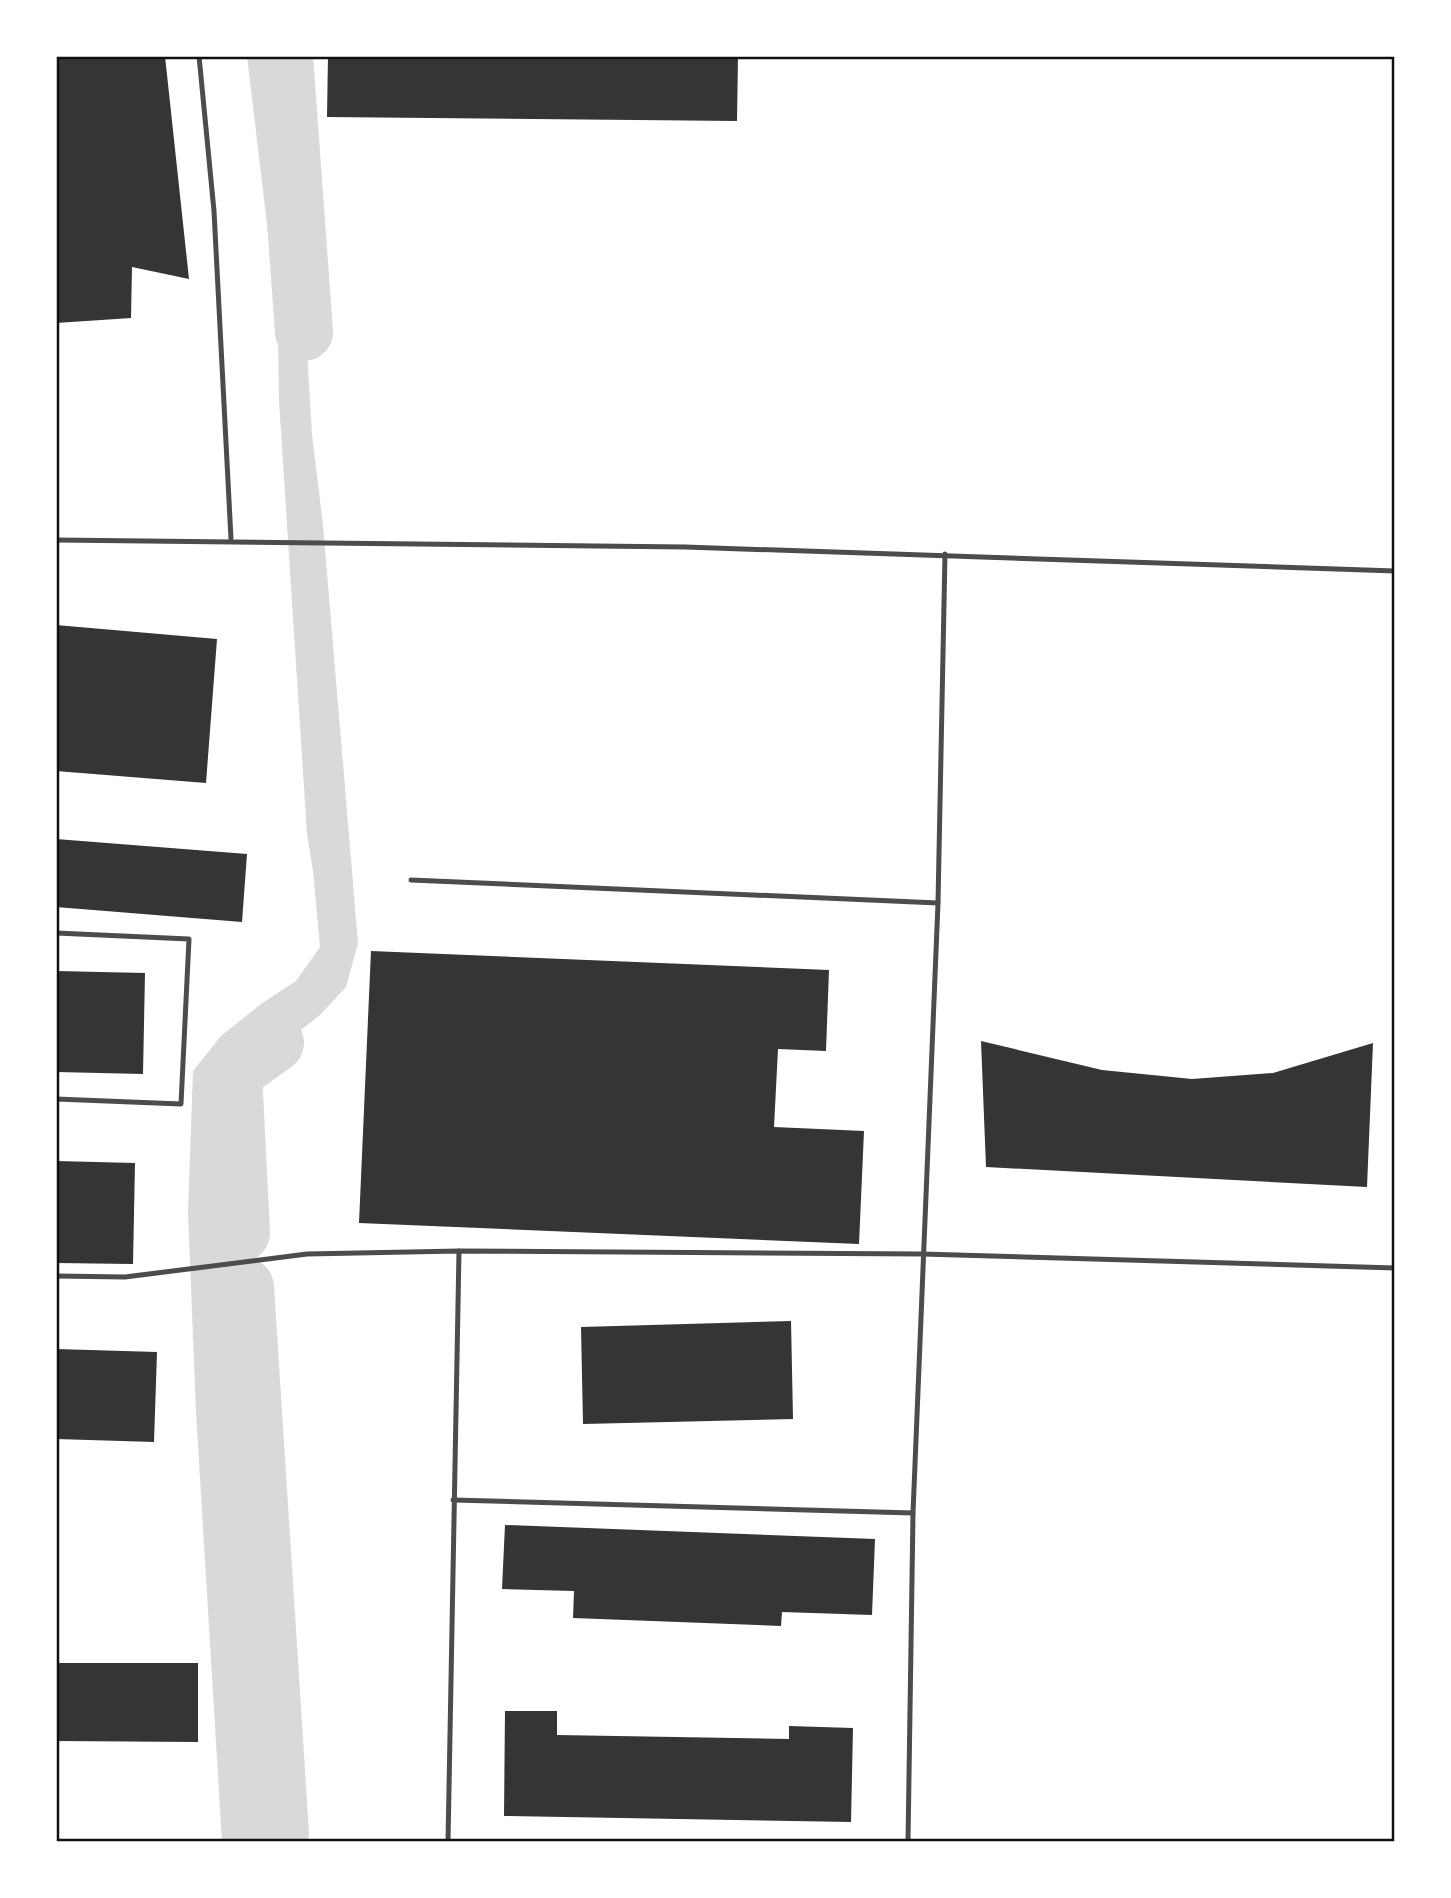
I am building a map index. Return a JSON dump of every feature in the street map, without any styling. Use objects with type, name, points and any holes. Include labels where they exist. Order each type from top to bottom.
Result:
[{"type":"lane","points":[[199,56],[215,211],[231,539]]},
{"type":"lane","points":[[56,540],[231,539],[945,554],[1395,571]]},
{"type":"lane","points":[[908,1842],[913,1513],[938,903],[945,554]]},
{"type":"lane","points":[[411,880],[938,903]]},
{"type":"lane","points":[[56,933],[189,939],[181,1104],[56,1099]]},
{"type":"lane","points":[[448,1842],[458,1251]]},
{"type":"lane","points":[[56,1276],[125,1277],[307,1254],[458,1251],[922,1254],[1395,1268]]},
{"type":"lane","points":[[453,1500],[913,1513]]},
{"type":"shaded area","points":[[247,56],[279,56],[305,318],[312,434],[323,525],[358,943],[346,987],[320,1015],[250,1070],[230,1109],[254,1722],[270,1842],[222,1842],[196,1412],[188,1212],[193,1071],[221,1036],[261,1004],[296,981],[320,947],[307,834],[279,401],[278,336]]},
{"type":"building","points":[[56,56],[165,56],[189,279],[132,267],[131,318],[56,323]]},
{"type":"building","points":[[328,56],[738,56],[737,121],[327,117]]},
{"type":"building","points":[[56,625],[217,639],[206,783],[56,771]]},
{"type":"building","points":[[56,839],[247,854],[242,922],[56,907]]},
{"type":"building","points":[[371,951],[829,970],[826,1051],[778,1049],[774,1127],[864,1131],[859,1244],[359,1223]]},
{"type":"building","points":[[56,971],[145,973],[143,1074],[56,1072]]},
{"type":"building","points":[[981,1041],[1102,1070],[1192,1079],[1273,1073],[1373,1043],[1367,1187],[986,1167]]},
{"type":"building","points":[[56,1161],[135,1163],[133,1264],[56,1263]]},
{"type":"building","points":[[791,1321],[793,1419],[583,1424],[581,1327]]},
{"type":"building","points":[[56,1349],[157,1352],[154,1442],[56,1439]]},
{"type":"building","points":[[505,1525],[875,1539],[872,1615],[782,1612],[781,1626],[573,1618],[574,1591],[502,1589]]},
{"type":"building","points":[[56,1663],[198,1663],[198,1742],[56,1741]]},
{"type":"building","points":[[505,1711],[557,1711],[557,1735],[789,1739],[789,1726],[853,1728],[851,1822],[504,1816]]},
{"type":"waterway","points":[[284,56],[304,332]]},
{"type":"waterway","points":[[241,1233],[233,1073],[275,1043]]},
{"type":"waterway","points":[[245,1287],[280,1833]]}]
